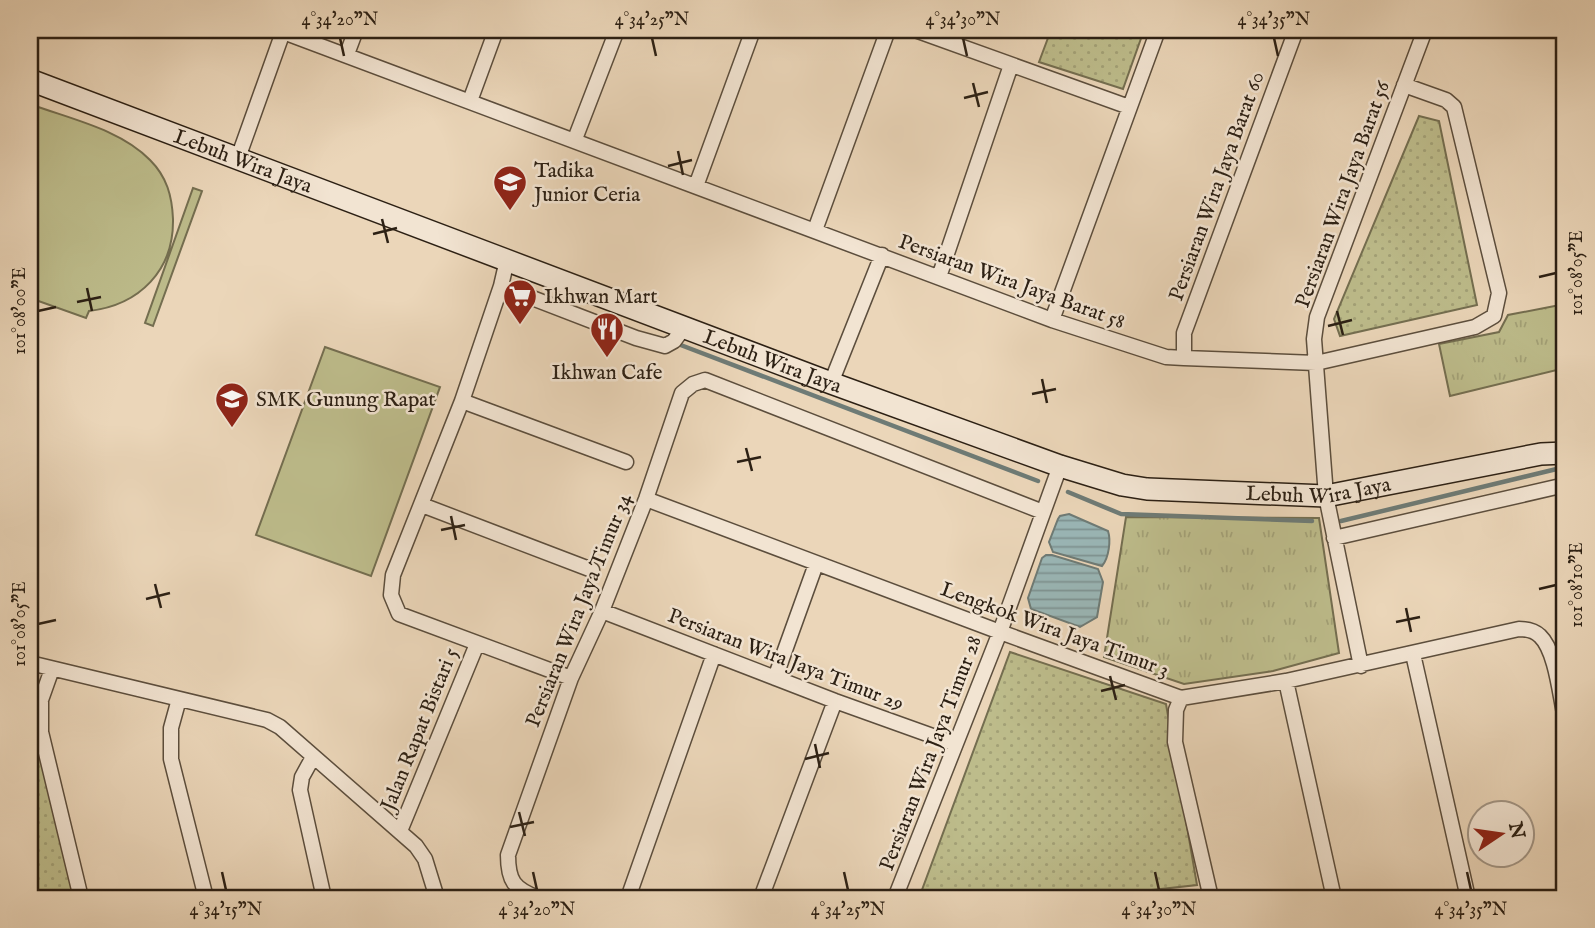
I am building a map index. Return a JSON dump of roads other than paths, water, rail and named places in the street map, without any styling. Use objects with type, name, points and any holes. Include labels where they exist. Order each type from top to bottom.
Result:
[{"type":"street","points":[[347,54],[356,30]]},
{"type":"street","points":[[470,101],[496,30]]},
{"type":"street","points":[[575,139],[617,30]]},
{"type":"street","points":[[695,186],[753,30]]},
{"type":"street","points":[[815,230],[888,30]]},
{"type":"street","points":[[915,30],[1129,107]]},
{"type":"street","points":[[1052,320],[1158,30]]},
{"type":"street","name":"Persiaran Wira Jaya Barat 60","points":[[1184,358],[1184,333],[1296,30]]},
{"type":"street","name":"Persiaran Wira Jaya Barat 56","points":[[1361,666],[1326,496],[1314,339],[1317,317],[1425,30]]},
{"type":"street","points":[[238,158],[280,31]]},
{"type":"street","name":"Persiaran Wira Jaya Barat 58","points":[[280,31],[575,139],[1052,320],[1166,357],[1184,358],[1316,363],[1475,327],[1494,316],[1499,293],[1454,107],[1446,100],[1404,85]]},
{"type":"street","points":[[939,277],[1011,65]]},
{"type":"street","name":"Lebuh Wira Jaya","points":[[30,79],[831,383],[1060,466],[1122,485],[1147,489],[1326,496],[1541,454],[1565,453]]},
{"type":"street","points":[[831,383],[882,255]]},
{"type":"street","points":[[507,260],[501,286],[462,401],[393,575],[391,595],[399,614],[571,678]]},
{"type":"street","points":[[501,286],[636,338],[665,346],[674,341],[685,326]]},
{"type":"street","name":"Persiaran Wira Jaya Timur 34","points":[[538,898],[522,891],[513,882],[508,870],[508,855],[571,678],[602,611],[646,499],[682,393],[693,384],[705,380],[1042,512]]},
{"type":"street","points":[[462,401],[626,462]]},
{"type":"street","name":"Lebuh Wira Jaya","points":[[1541,454],[1565,443]]},
{"type":"street","name":"Persiaran Wira Jaya Timur 28","points":[[895,898],[1000,632],[1060,466]]},
{"type":"street","points":[[1334,538],[1565,485]]},
{"type":"street","name":"Lengkok Wira Jaya Timur 3","points":[[646,499],[1181,698],[1286,681],[1519,629],[1529,630],[1539,635],[1547,645],[1565,718]]},
{"type":"street","points":[[422,505],[592,570]]},
{"type":"street","points":[[775,678],[816,564]]},
{"type":"street","name":"Persiaran Wira Jaya Timur 29","points":[[602,611],[955,744]]},
{"type":"street","name":"Jalan Rapat Bistari 5","points":[[400,831],[477,644]]},
{"type":"street","points":[[628,898],[714,654]]},
{"type":"street","points":[[1413,654],[1468,898]]},
{"type":"street","points":[[30,663],[267,720],[280,727],[400,831],[425,859],[437,898]]},
{"type":"street","points":[[52,669],[41,700],[41,732],[82,898]]},
{"type":"street","points":[[1286,681],[1335,898]]},
{"type":"street","points":[[1181,698],[1176,710],[1175,742],[1211,898]]},
{"type":"street","points":[[179,699],[171,728],[171,759],[206,898]]},
{"type":"street","points":[[761,898],[835,701]]},
{"type":"street","points":[[313,757],[302,777],[300,790],[324,898]]},
{"type":"water","points":[[1069,514],[1108,531],[1109,549],[1102,566],[1053,552],[1049,542],[1058,519]]},
{"type":"water","points":[[1046,555],[1098,569],[1103,582],[1097,617],[1080,627],[1031,609],[1028,598],[1042,558]]},
{"type":"waterway","points":[[678,344],[1038,481]]},
{"type":"waterway","points":[[1341,521],[1565,467]]},
{"type":"waterway","points":[[1068,492],[1121,514],[1312,521]]},
{"type":"place","name":"Tadika Junior Ceria","points":[[510,212]]},
{"type":"place","name":"Ikhwan Mart","points":[[520,326]]},
{"type":"place","name":"Ikhwan Cafe","points":[[607,359]]},
{"type":"place","name":"SMK Gunung Rapat","points":[[232,429]]}]
